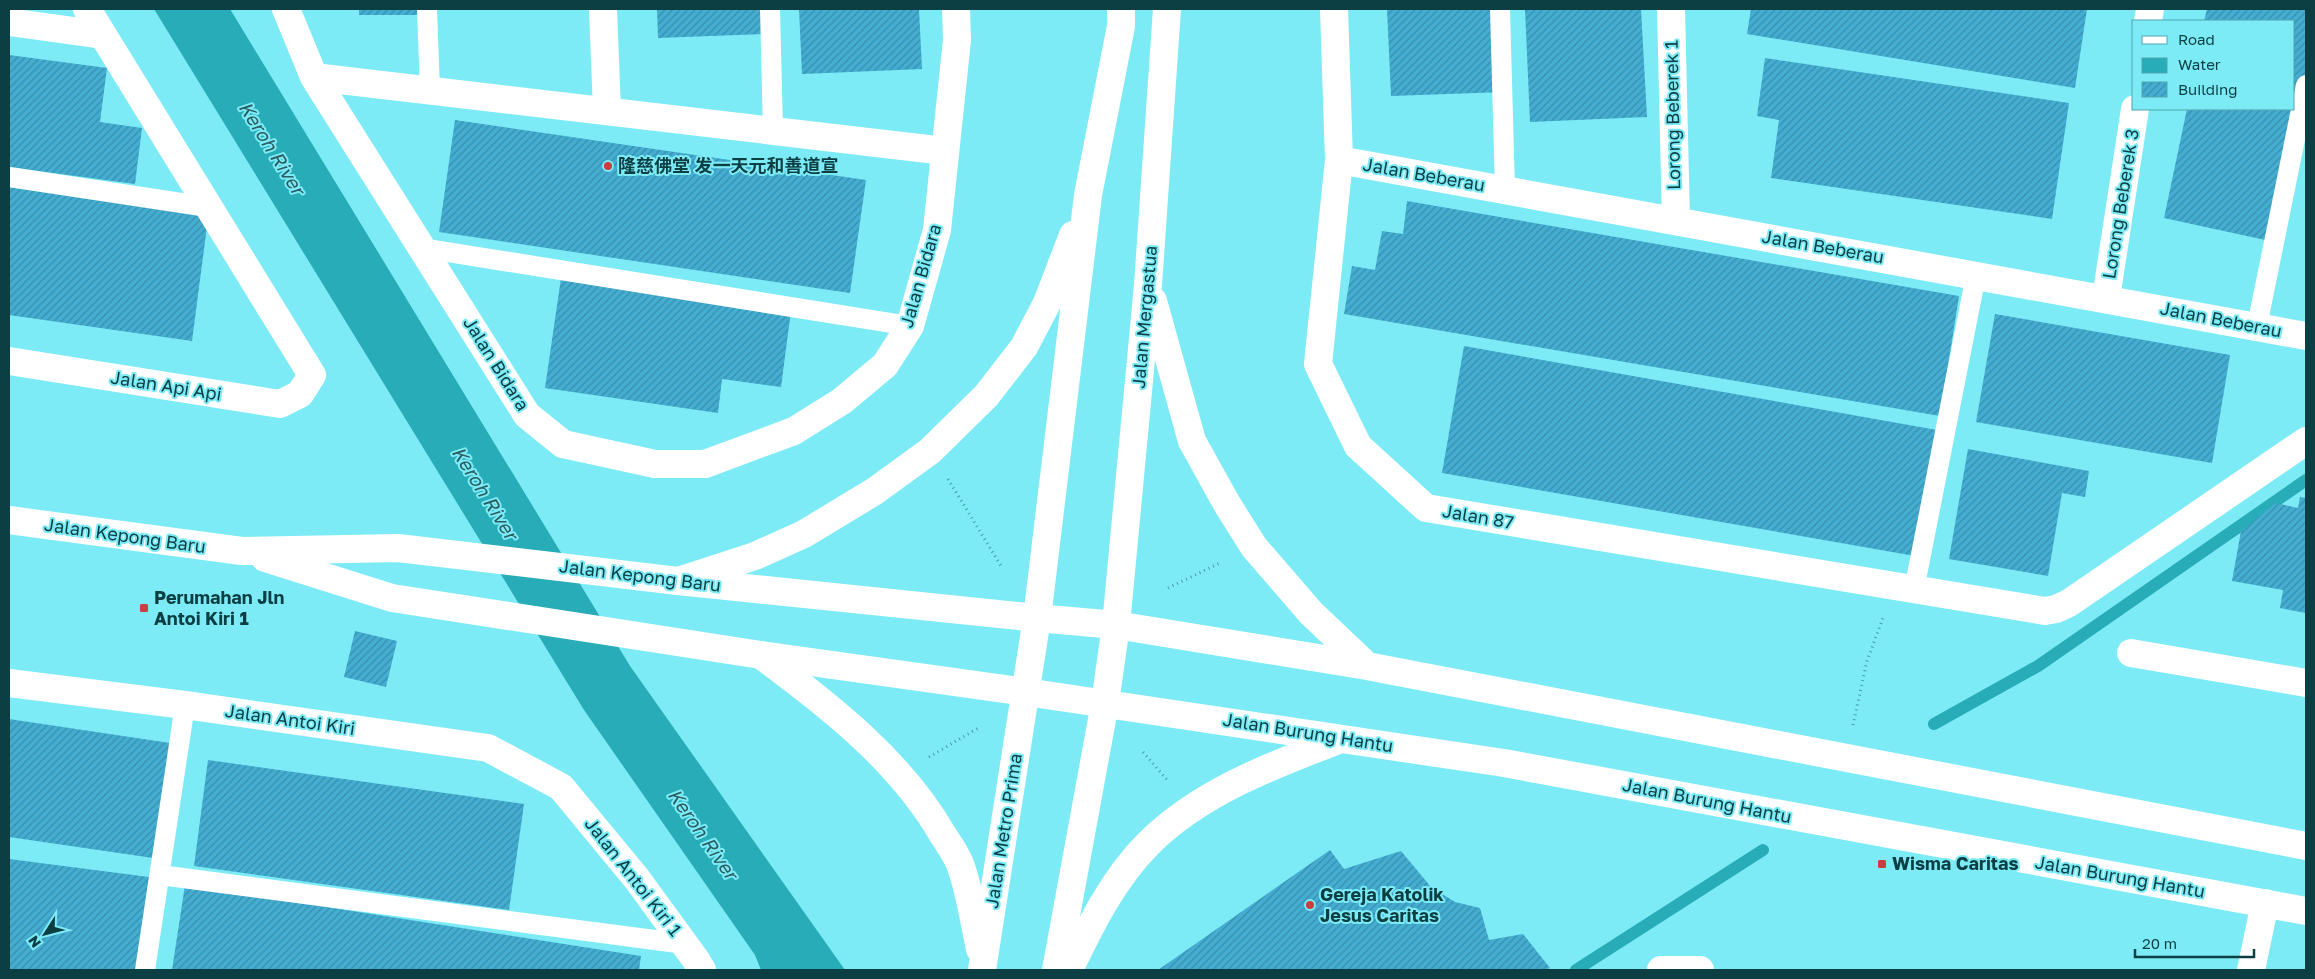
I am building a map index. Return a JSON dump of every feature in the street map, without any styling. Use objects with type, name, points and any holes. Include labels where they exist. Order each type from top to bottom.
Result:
[{"type":"street","points":[[87,9],[208,207]]},
{"type":"street","name":"Jalan Bidara","points":[[286,9],[314,77],[527,415],[563,444],[655,464],[705,464],[794,431],[842,401],[885,365],[910,326],[937,230],[957,40],[956,9]]},
{"type":"street","points":[[603,9],[607,111]]},
{"type":"street","points":[[1037,618],[1088,195],[1121,26],[1121,9]]},
{"type":"street","name":"Jalan Mergastua","points":[[1105,703],[1116,625],[1148,285],[1167,9]]},
{"type":"street","name":"Jalan 87","points":[[1334,9],[1339,160],[1318,364],[1358,446],[1426,508],[2045,611],[2056,609],[2069,603],[2306,442]]},
{"type":"street","name":"Lorong Beberek 1","points":[[1671,9],[1676,221]]},
{"type":"street","points":[[9,22],[103,35]]},
{"type":"street","points":[[314,77],[945,151]]},
{"type":"street","name":"Lorong Beberek 3","points":[[2106,298],[2135,110]]},
{"type":"street","name":"Jalan Beberau","points":[[1339,160],[2106,298],[2306,336]]},
{"type":"street","points":[[667,579],[755,556],[804,534],[875,491],[930,451],[986,396],[1024,347],[1047,303],[1088,195]]},
{"type":"street","name":"Jalan Api Api","points":[[9,361],[280,404],[300,394],[312,375],[208,207]]},
{"type":"street","points":[[1148,285],[1192,440],[1254,547],[1311,613],[1367,666]]},
{"type":"street","name":"Jalan Kepong Baru","points":[[9,520],[242,551],[398,548],[667,579],[1116,625]]},
{"type":"street","name":"Jalan Kepong Baru","points":[[242,551],[392,598],[761,655],[1026,692]]},
{"type":"street","name":"Jalan Metro Prima","points":[[983,966],[1037,618]]},
{"type":"street","points":[[1116,625],[1367,666],[2306,846]]},
{"type":"street","points":[[2131,653],[2306,683]]},
{"type":"street","points":[[761,655],[864,737],[900,773],[929,810],[960,864],[983,966]]},
{"type":"street","name":"Jalan Antoi Kiri","points":[[9,683],[185,705],[488,748],[561,787]]},
{"type":"street","name":"Jalan Burung Hantu","points":[[1026,692],[1504,763],[2306,911]]},
{"type":"street","points":[[1056,970],[1105,703]]},
{"type":"street","points":[[1069,970],[1116,883],[1148,844],[1192,809],[1261,769],[1342,738]]},
{"type":"street","name":"Jalan Antoi Kiri 1","points":[[561,787],[637,879],[702,970]]},
{"type":"street","points":[[2239,832],[2306,833]]},
{"type":"street","points":[[2251,970],[2265,903]]},
{"type":"street","points":[[1661,970],[1700,970]]},
{"type":"lane","points":[[427,9],[430,91]]},
{"type":"lane","points":[[770,9],[773,131]]},
{"type":"lane","points":[[1500,9],[1505,190]]},
{"type":"lane","points":[[2257,326],[2306,85]]},
{"type":"lane","points":[[9,177],[208,207]]},
{"type":"lane","points":[[422,248],[910,326]]},
{"type":"lane","points":[[1905,589],[1976,275]]},
{"type":"lane","points":[[145,970],[185,705]]},
{"type":"lane","points":[[160,875],[685,944]]},
{"type":"path","points":[[930,451],[1001,566]]},
{"type":"path","points":[[1168,588],[1254,547]]},
{"type":"path","points":[[1846,757],[1867,661],[1905,589]]},
{"type":"path","points":[[900,773],[980,728]]},
{"type":"water","name":"Keroh River","points":[[154,9],[230,9],[630,666],[845,970],[761,970],[755,955],[584,710]]},
{"type":"building","points":[[359,9],[423,9],[423,15],[359,15]]},
{"type":"building","points":[[657,9],[766,9],[767,34],[658,38]]},
{"type":"building","points":[[799,9],[919,9],[922,69],[802,74]]},
{"type":"building","points":[[1387,9],[1500,9],[1504,92],[1391,96]]},
{"type":"building","points":[[1525,9],[1641,9],[1647,117],[1530,122]]},
{"type":"building","points":[[1751,9],[2087,9],[2075,88],[1747,34]]},
{"type":"building","points":[[2207,9],[2306,9],[2306,109],[2279,243],[2164,218],[2187,110],[2295,110],[2295,20],[2204,20]]},
{"type":"building","points":[[9,55],[107,68],[100,122],[142,128],[135,184],[9,167]]},
{"type":"building","points":[[1765,58],[2069,103],[2052,219],[1771,178],[1779,120],[1757,116]]},
{"type":"building","points":[[455,120],[866,180],[850,293],[439,232]]},
{"type":"building","points":[[9,183],[209,211],[192,341],[9,315]]},
{"type":"building","points":[[1407,201],[1959,296],[1940,416],[1344,314],[1352,266],[1375,270],[1382,231],[1403,234]]},
{"type":"building","points":[[561,278],[791,311],[781,387],[722,379],[718,413],[545,388]]},
{"type":"building","points":[[1995,314],[2230,355],[2212,463],[1976,422]]},
{"type":"building","points":[[1464,346],[1937,430],[1915,556],[1442,473]]},
{"type":"building","points":[[1968,449],[2089,471],[2085,497],[2062,493],[2048,576],[1949,559]]},
{"type":"building","points":[[2300,497],[2306,498],[2306,613],[2280,608],[2283,590],[2232,581],[2241,531],[2276,503],[2298,508]]},
{"type":"building","points":[[355,631],[397,641],[386,687],[344,677]]},
{"type":"building","points":[[9,719],[170,743],[153,858],[9,837]]},
{"type":"building","points":[[208,760],[524,804],[509,910],[194,866]]},
{"type":"building","points":[[1330,850],[1344,869],[1401,851],[1431,887],[1455,902],[1480,908],[1489,940],[1523,934],[1550,968],[1546,970],[1158,970]]},
{"type":"building","points":[[9,859],[149,877],[137,970],[9,970]]},
{"type":"building","points":[[185,885],[641,956],[639,970],[172,970]]},
{"type":"waterway","points":[[1934,724],[2038,666],[2306,480]]},
{"type":"waterway","points":[[1576,970],[1763,850]]},
{"type":"place","name":"隆慈佛堂 发一天元和善道宣","points":[[608,166]]},
{"type":"place","name":"Perumahan Jln Antoi Kiri 1","points":[[144,608]]},
{"type":"place","name":"Wisma Caritas","points":[[1882,864]]},
{"type":"place","name":"Gereja Katolik Jesus Caritas","points":[[1310,905]]}]
